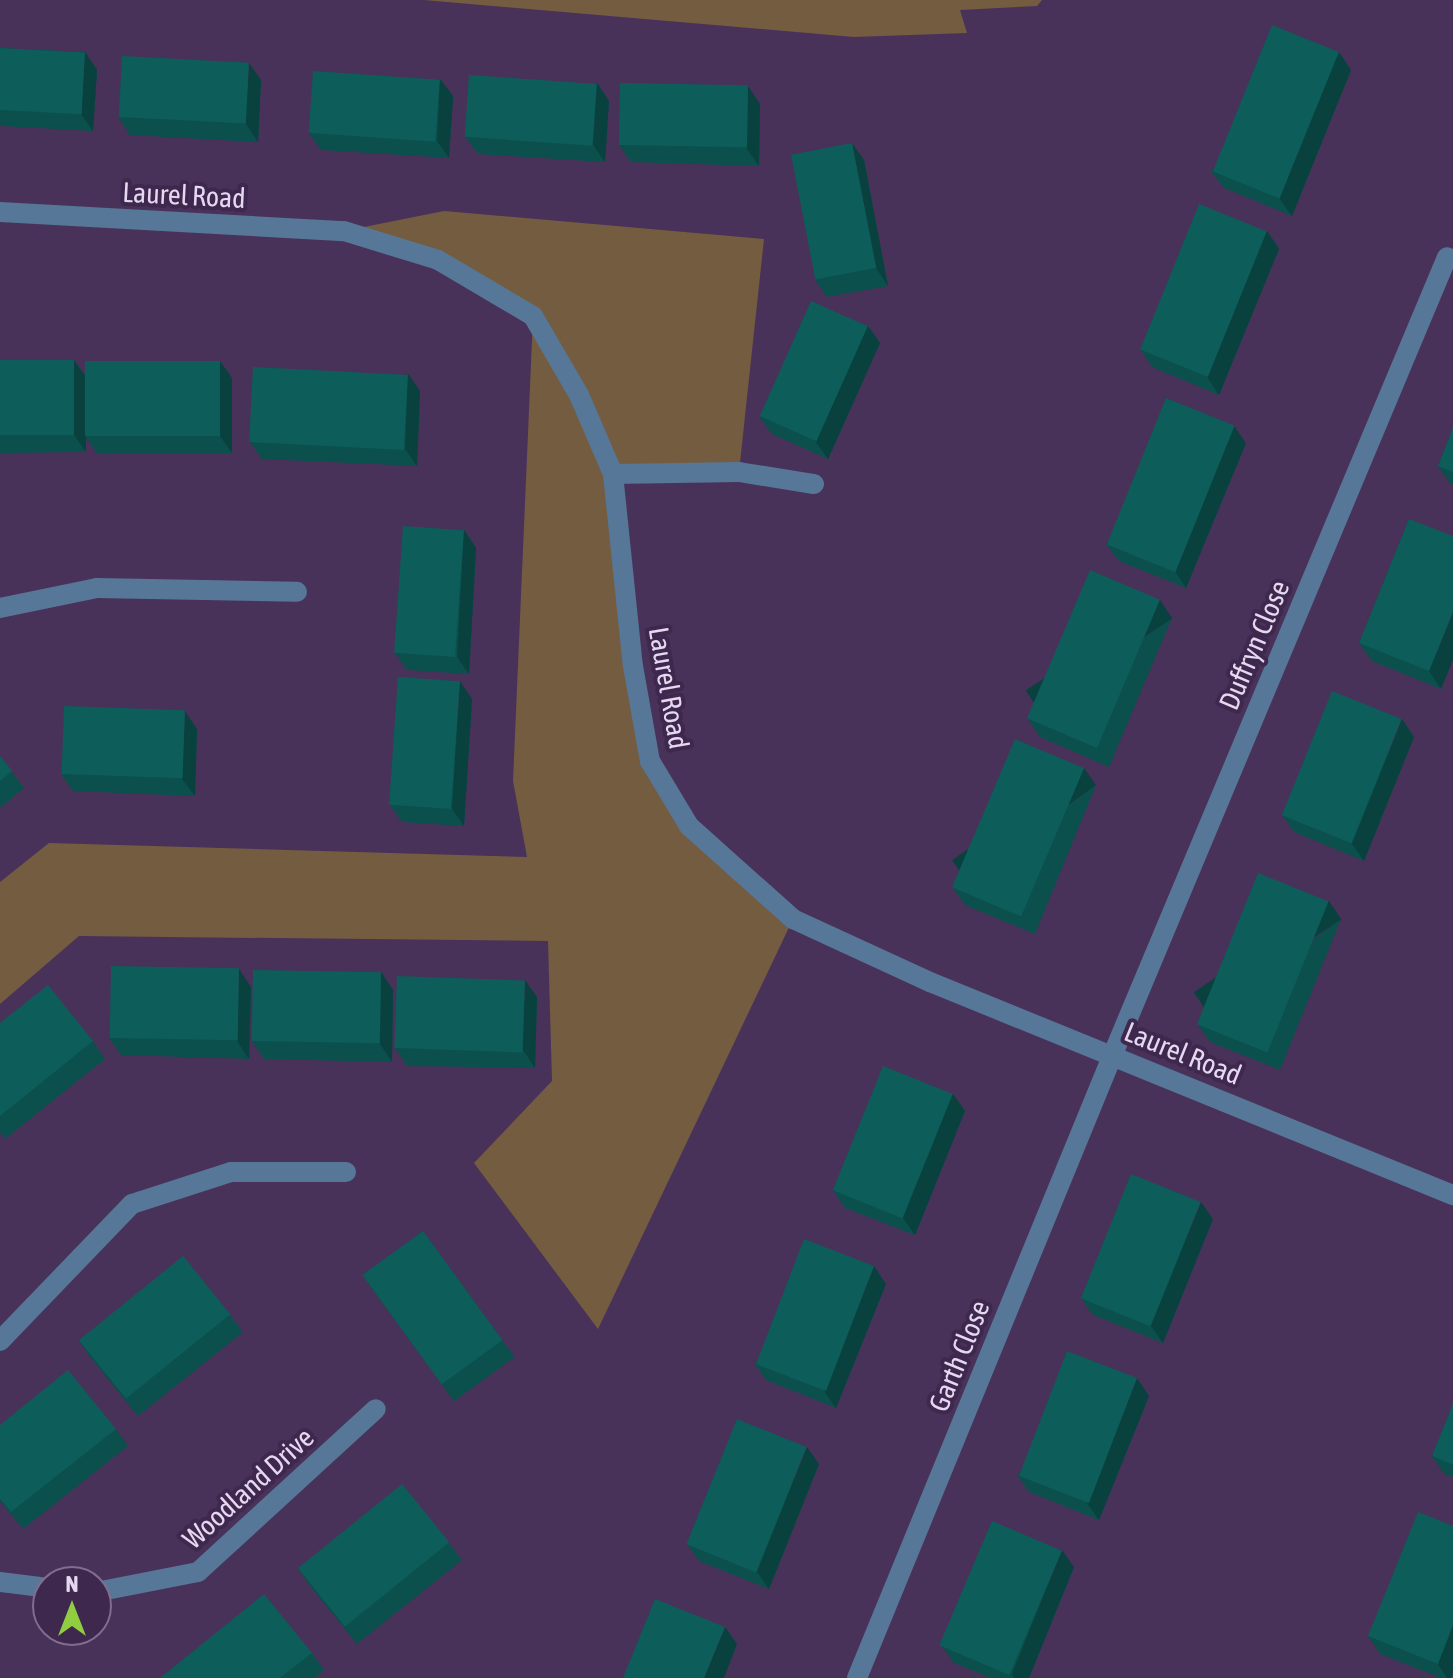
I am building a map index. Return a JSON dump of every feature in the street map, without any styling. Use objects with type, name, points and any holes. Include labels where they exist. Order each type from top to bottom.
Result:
[{"type":"street","name":"Laurel Road","points":[[0,212],[344,231],[438,260],[533,316],[579,395],[613,474],[633,666],[650,761],[689,826],[793,919],[930,982],[1453,1195]]},
{"type":"street","name":"Duffryn Close","points":[[1113,1054],[1447,257]]},
{"type":"street","points":[[613,474],[739,472],[814,484]]},
{"type":"street","points":[[0,608],[97,588],[297,592]]},
{"type":"street","name":"Garth Close","points":[[857,1678],[1113,1054]]},
{"type":"street","points":[[0,1341],[132,1204],[231,1172],[346,1172]]},
{"type":"street","name":"Woodland Drive","points":[[112,1589],[198,1572],[376,1409]]},
{"type":"street","points":[[0,1582],[32,1586]]},
{"type":"shaded area","points":[[424,0],[1042,0],[1037,6],[960,10],[967,33],[854,37]]},
{"type":"shaded area","points":[[444,211],[764,239],[739,472],[613,474],[651,761],[689,826],[793,919],[598,1329],[474,1163],[552,1081],[548,941],[79,936],[0,1004],[0,882],[49,843],[527,857],[513,781],[533,317],[438,260],[344,231]]},
{"type":"building","points":[[1272,25],[1339,52],[1280,198],[1213,171]]},
{"type":"building","points":[[0,48],[85,52],[82,114],[0,110]]},
{"type":"building","points":[[122,56],[249,63],[246,124],[119,117]]},
{"type":"building","points":[[313,71],[440,80],[435,142],[309,133]]},
{"type":"building","points":[[469,75],[597,84],[592,146],[465,137]]},
{"type":"building","points":[[620,83],[748,85],[747,147],[619,145]]},
{"type":"building","points":[[852,143],[876,268],[815,279],[791,155]]},
{"type":"building","points":[[1199,204],[1267,231],[1208,377],[1140,350]]},
{"type":"building","points":[[811,301],[868,326],[816,441],[760,416]]},
{"type":"building","points":[[0,360],[74,360],[74,435],[0,435]]},
{"type":"building","points":[[85,361],[220,361],[220,436],[85,436]]},
{"type":"building","points":[[253,367],[408,375],[404,450],[249,442]]},
{"type":"building","points":[[1166,398],[1235,426],[1175,572],[1107,544]]},
{"type":"building","points":[[1453,428],[1453,472],[1438,466]]},
{"type":"building","points":[[1409,519],[1453,536],[1453,612],[1429,671],[1359,643]]},
{"type":"building","points":[[403,526],[464,530],[455,657],[394,653]]},
{"type":"building","points":[[1090,570],[1160,600],[1097,748],[1027,718]]},
{"type":"building","points":[[398,677],[460,681],[451,809],[389,805]]},
{"type":"building","points":[[1332,691],[1402,719],[1351,843],[1282,815]]},
{"type":"building","points":[[64,706],[185,710],[183,778],[62,774]]},
{"type":"building","points":[[1015,739],[1084,768],[1021,917],[952,887]]},
{"type":"building","points":[[0,756],[12,771],[0,781]]},
{"type":"building","points":[[1258,873],[1328,901],[1267,1053],[1197,1024]]},
{"type":"building","points":[[111,966],[239,968],[238,1040],[110,1038]]},
{"type":"building","points":[[253,970],[381,972],[380,1043],[252,1041]]},
{"type":"building","points":[[397,976],[525,980],[522,1052],[394,1048]]},
{"type":"building","points":[[48,985],[93,1041],[0,1116],[0,1023]]},
{"type":"building","points":[[883,1066],[953,1094],[902,1218],[833,1190]]},
{"type":"building","points":[[1131,1174],[1201,1202],[1150,1326],[1081,1298]]},
{"type":"building","points":[[423,1231],[502,1340],[442,1384],[362,1275]]},
{"type":"building","points":[[804,1239],[874,1266],[826,1391],[756,1364]]},
{"type":"building","points":[[183,1256],[230,1314],[126,1399],[79,1340]]},
{"type":"building","points":[[1067,1351],[1137,1378],[1089,1503],[1019,1476]]},
{"type":"building","points":[[68,1370],[116,1429],[11,1512],[0,1499],[0,1425]]},
{"type":"building","points":[[1453,1404],[1453,1465],[1432,1456]]},
{"type":"building","points":[[737,1419],[807,1447],[756,1572],[686,1544]]},
{"type":"building","points":[[402,1484],[449,1542],[345,1627],[298,1568]]},
{"type":"building","points":[[1418,1512],[1453,1526],[1453,1625],[1438,1664],[1368,1636]]},
{"type":"building","points":[[992,1521],[1062,1551],[1009,1675],[939,1645]]},
{"type":"building","points":[[264,1594],[312,1653],[280,1678],[160,1678]]},
{"type":"building","points":[[655,1599],[725,1627],[704,1678],[623,1678]]}]
